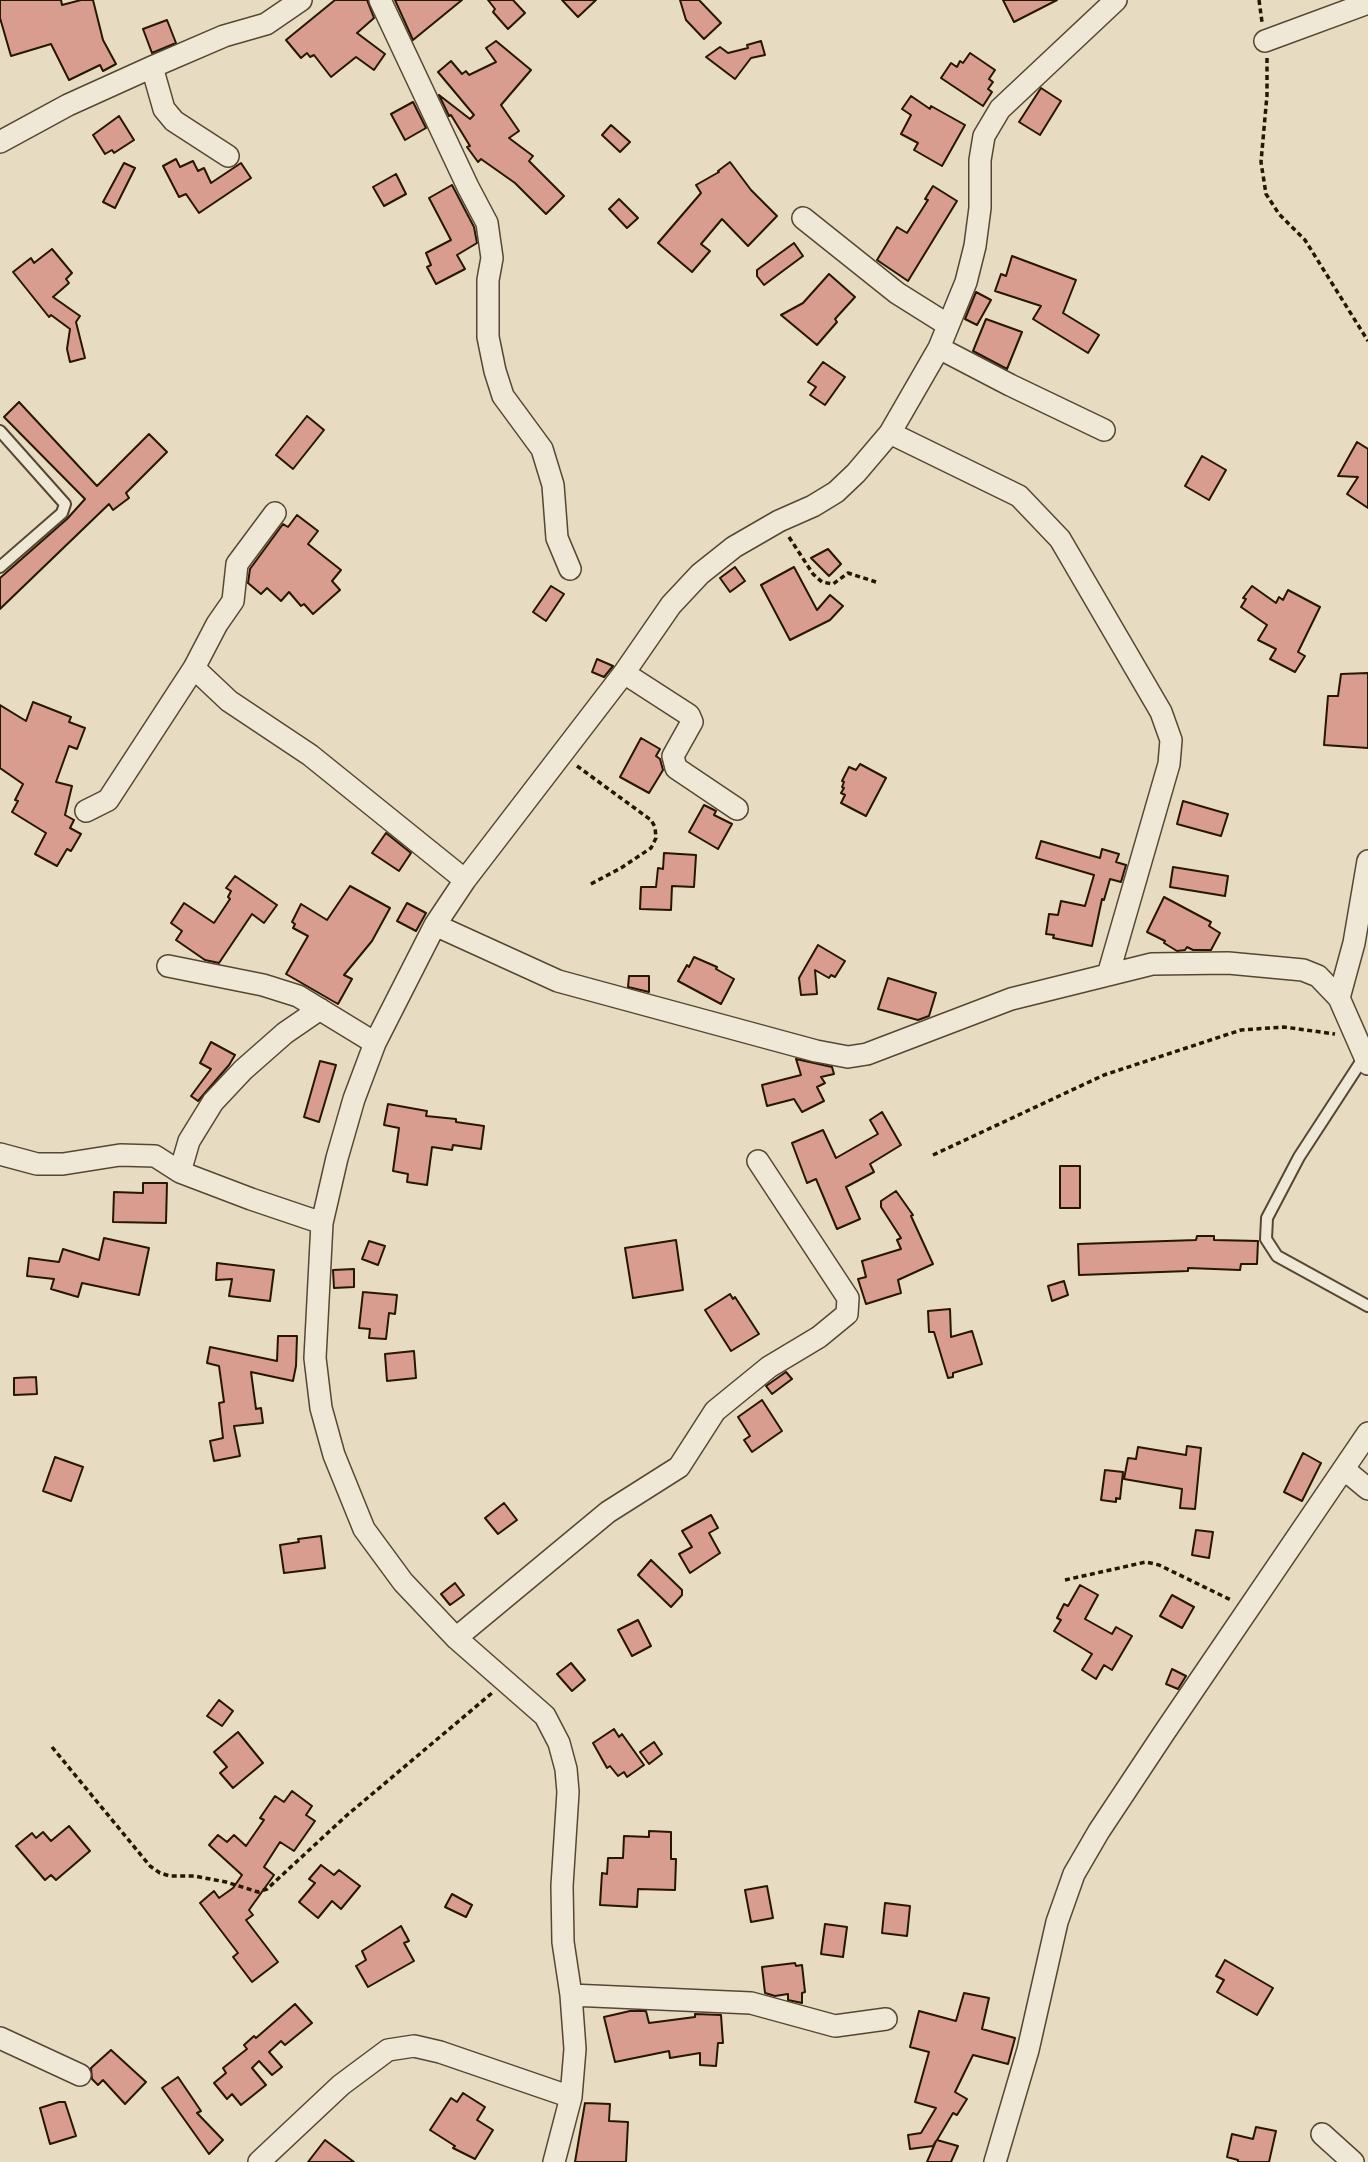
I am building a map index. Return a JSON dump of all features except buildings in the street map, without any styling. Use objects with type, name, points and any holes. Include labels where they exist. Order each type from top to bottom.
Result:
[{"type":"street","points":[[0,142],[68,105],[152,67],[224,36],[266,24],[301,0]]},
{"type":"street","points":[[380,0],[487,223],[492,258],[488,280],[488,337],[495,371],[503,396],[542,449],[553,485],[557,538],[570,569]]},
{"type":"street","points":[[554,2162],[571,2097],[575,2049],[563,1942],[562,1886],[568,1792],[566,1769],[559,1743],[545,1716],[456,1638],[404,1583],[364,1530],[334,1455],[321,1408],[315,1359],[322,1223],[351,1111],[375,1043],[435,925],[465,880],[624,673],[671,605],[701,574],[734,547],[779,520],[813,506],[836,492],[890,433],[939,348],[966,282],[975,246],[980,208],[980,160],[984,136],[1000,109],[1116,0]]},
{"type":"street","points":[[1265,41],[1368,3]]},
{"type":"street","points":[[152,67],[164,109],[174,121],[228,156]]},
{"type":"street","points":[[803,218],[897,293],[948,325]]},
{"type":"street","points":[[939,348],[1104,430]]},
{"type":"street","points":[[890,433],[1019,496],[1052,530],[1090,589],[1164,721],[1171,740],[1169,764],[1108,975]]},
{"type":"street","points":[[86,811],[108,800],[194,668],[217,624],[233,601],[237,564],[275,513]]},
{"type":"street","points":[[194,668],[229,701],[310,754],[465,880]]},
{"type":"street","points":[[624,673],[689,715],[692,722],[673,756],[676,768],[737,809]]},
{"type":"street","points":[[1339,998],[1354,943],[1368,861]]},
{"type":"street","points":[[435,925],[558,981],[755,1032],[816,1051],[848,1057],[867,1054],[1011,999],[1152,964],[1228,963],[1303,970],[1318,976],[1339,998],[1362,1052]]},
{"type":"street","points":[[168,966],[263,985],[299,996],[375,1043]]},
{"type":"street","points":[[180,1172],[188,1141],[213,1102],[243,1070],[285,1033],[320,1009]]},
{"type":"street","points":[[0,1154],[37,1164],[63,1164],[120,1155],[155,1156],[180,1172],[322,1223]]},
{"type":"street","points":[[456,1638],[608,1512],[679,1466],[715,1411],[769,1367],[820,1337],[847,1314],[848,1298],[758,1161]]},
{"type":"street","points":[[995,2162],[1028,2050],[1057,1922],[1074,1874],[1099,1831],[1247,1608],[1345,1470],[1368,1433]]},
{"type":"street","points":[[1345,1470],[1368,1489]]},
{"type":"street","points":[[571,1995],[751,2003],[835,2026],[886,2020]]},
{"type":"street","points":[[0,2038],[80,2075]]},
{"type":"street","points":[[259,2162],[341,2085],[388,2050],[414,2046],[440,2052],[571,2097]]},
{"type":"street","points":[[1322,2133],[1353,2162]]},
{"type":"lane","points":[[0,431],[65,504],[62,513],[0,568]]},
{"type":"lane","points":[[1362,1052],[1299,1157],[1267,1217],[1266,1239],[1278,1256],[1368,1306]]},
{"type":"path","points":[[1259,0],[1268,69],[1261,162],[1266,194],[1279,214],[1305,240],[1368,341]]},
{"type":"path","points":[[779,520],[813,574],[822,582],[833,584],[848,573],[876,582]]},
{"type":"path","points":[[561,754],[652,820],[656,827],[656,838],[651,848],[589,885]]},
{"type":"path","points":[[933,1155],[1104,1075],[1241,1030],[1284,1027],[1362,1052]]},
{"type":"path","points":[[1065,1580],[1146,1562],[1159,1565],[1247,1608]]},
{"type":"path","points":[[52,1747],[150,1867],[170,1876],[194,1876],[258,1892],[267,1889],[346,1816],[507,1681]]}]
